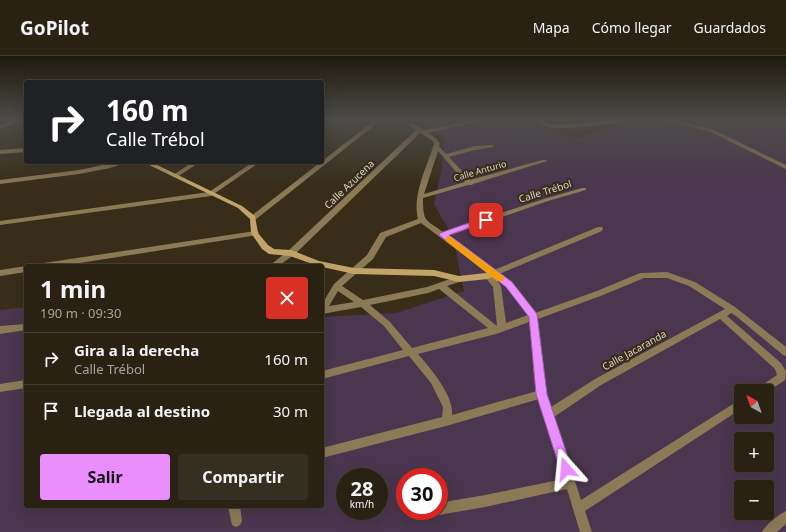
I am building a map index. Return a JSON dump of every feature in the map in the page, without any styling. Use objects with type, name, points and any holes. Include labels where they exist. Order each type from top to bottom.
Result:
[{"type":"street","points":[[324,162],[350,142]]},
{"type":"street","name":"Calle Azucena","points":[[276,264],[291,253],[410,142]]},
{"type":"street","points":[[437,142],[438,144],[420,197],[420,213],[422,220],[443,235],[490,274],[509,285],[533,316],[542,394],[586,532]]},
{"type":"street","points":[[735,142],[786,167]]},
{"type":"street","points":[[445,156],[475,148],[491,146]]},
{"type":"street","points":[[437,147],[470,184]]},
{"type":"street","points":[[0,152],[24,150]]},
{"type":"street","name":"Calle Anturio","points":[[420,197],[470,184],[544,161]]},
{"type":"street","points":[[0,182],[75,172],[118,164]]},
{"type":"street","points":[[150,164],[240,208],[253,218],[255,233],[272,252],[291,253],[322,264]]},
{"type":"street","points":[[175,176],[195,164]]},
{"type":"street","points":[[0,223],[211,194],[254,164]]},
{"type":"street","points":[[253,218],[322,164]]},
{"type":"street","name":"Calle Trébol","points":[[443,235],[546,200],[584,189]]},
{"type":"street","points":[[324,308],[337,286],[370,257],[383,235],[422,220]]},
{"type":"street","points":[[324,311],[428,290],[459,279],[490,274],[600,229]]},
{"type":"street","points":[[57,264],[255,233]]},
{"type":"street","points":[[324,264],[354,272],[434,273],[459,279]]},
{"type":"street","points":[[0,273],[24,269]]},
{"type":"street","points":[[490,274],[496,286],[499,329]]},
{"type":"street","points":[[324,375],[412,353],[499,329],[600,293],[643,275],[667,275],[692,284],[732,309],[786,352]]},
{"type":"street","points":[[337,286],[362,303],[387,324],[434,380],[448,407],[446,421]]},
{"type":"street","points":[[441,286],[499,329]]},
{"type":"street","name":"Calle Jacaranda","points":[[548,415],[598,382],[732,309]]},
{"type":"street","points":[[721,315],[778,366],[782,372],[782,377],[772,384]]},
{"type":"street","points":[[0,330],[24,327]]},
{"type":"street","points":[[0,388],[24,384]]},
{"type":"street","points":[[324,452],[446,421],[542,394]]},
{"type":"street","points":[[579,508],[734,408]]},
{"type":"street","points":[[448,507],[570,483]]},
{"type":"street","points":[[234,508],[236,520]]},
{"type":"street","points":[[768,532],[786,518]]},
{"type":"shaded area","points":[[444,142],[786,142],[786,532],[0,532],[0,310],[24,307],[24,508],[324,508],[324,317],[396,313],[464,291],[453,237],[434,204],[442,167]]},
{"type":"slow traffic","points":[[449,239],[500,279]]},
{"type":"route","points":[[486,220],[443,235],[509,285],[533,316],[542,394],[566,469]]}]
